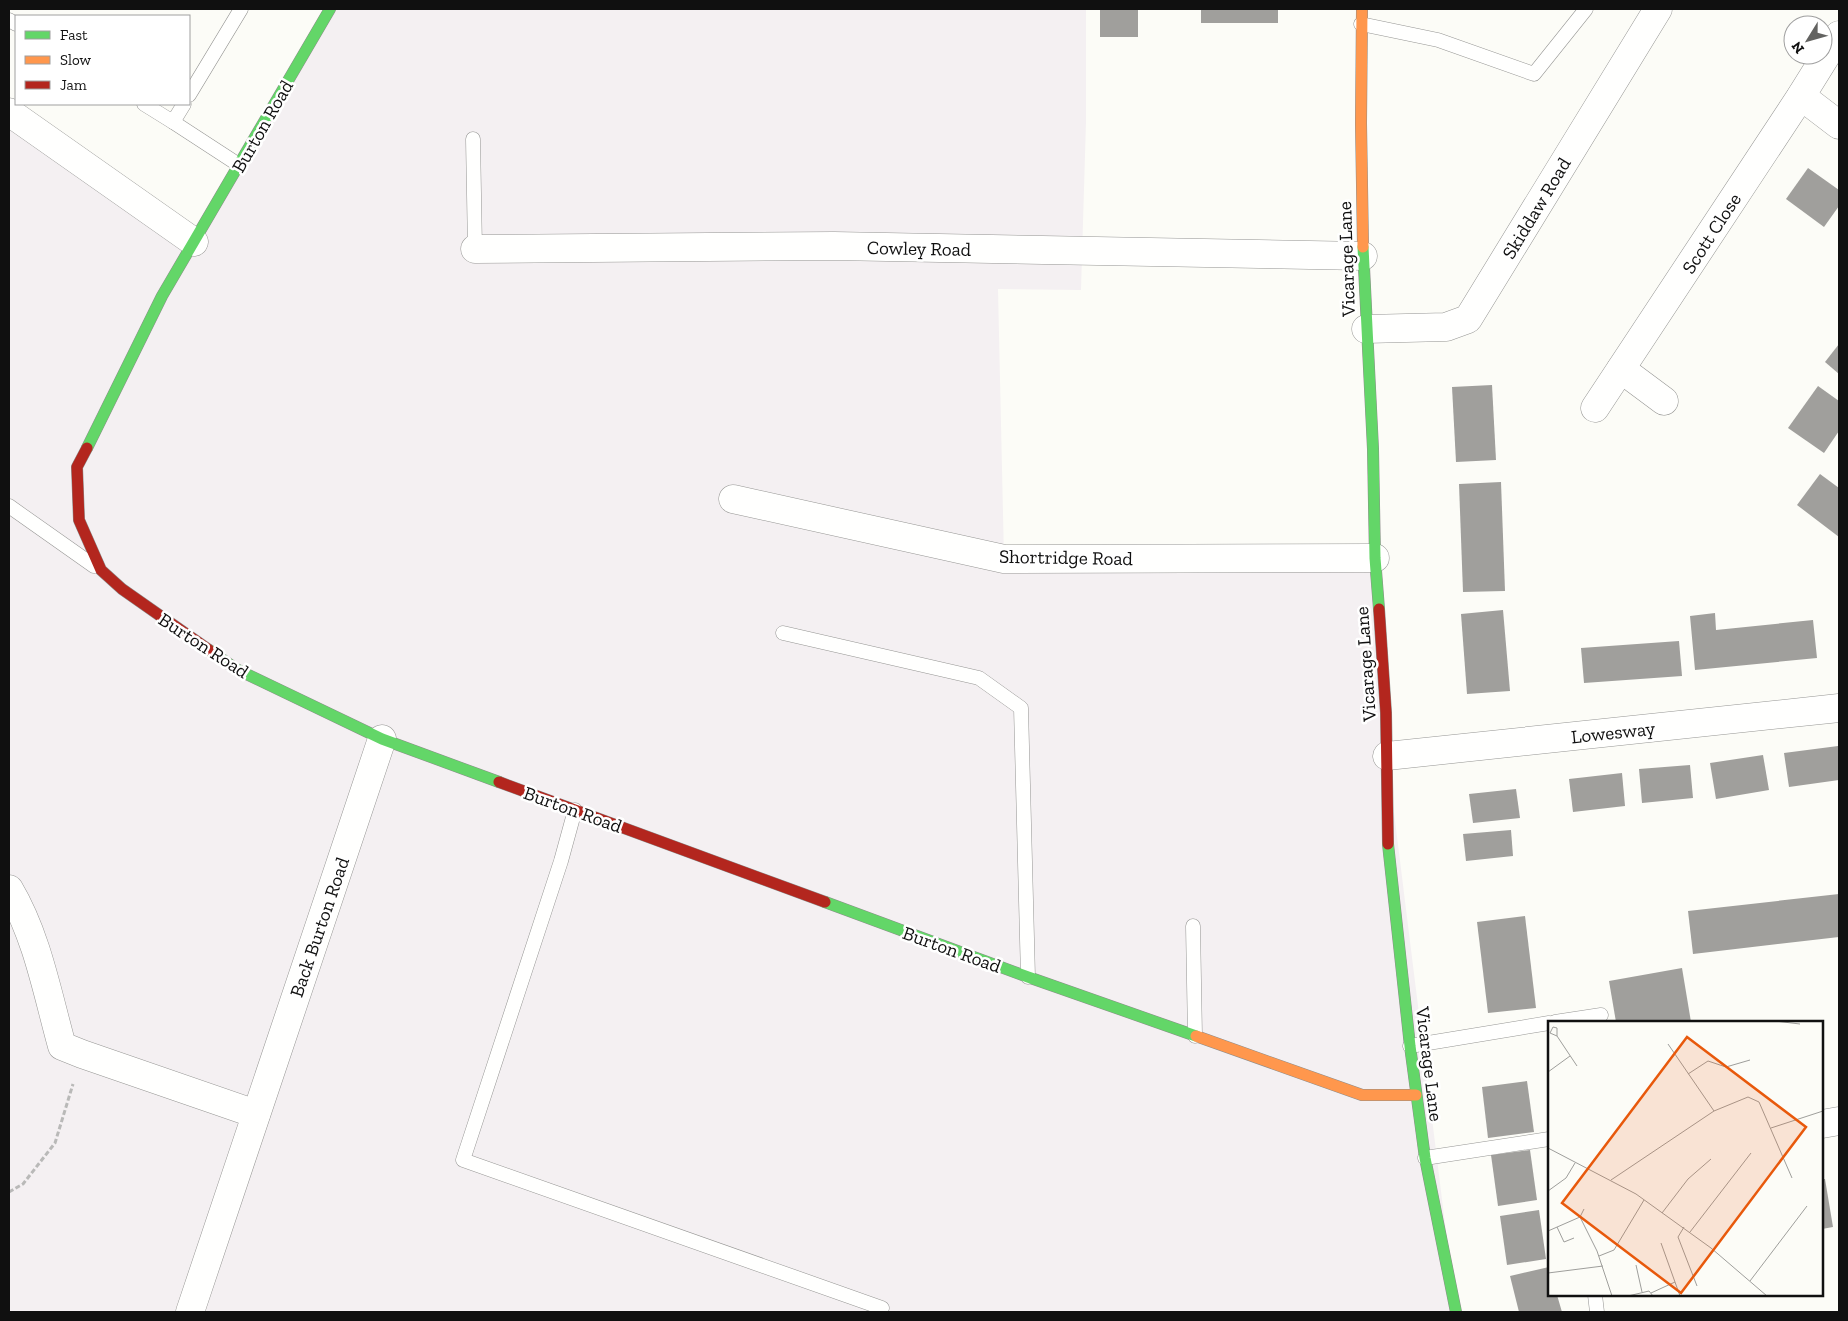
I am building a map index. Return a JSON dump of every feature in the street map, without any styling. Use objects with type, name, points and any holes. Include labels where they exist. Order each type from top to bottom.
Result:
[{"type":"street","name":"Burton Road","points":[[330,9],[162,296],[77,468],[79,520],[101,570],[122,589],[164,620],[236,669],[382,739],[1028,977],[1362,1095],[1416,1095]]},
{"type":"street","name":"Vicarage Lane","points":[[1362,9],[1363,256],[1373,449],[1375,558],[1386,713],[1388,847],[1410,1046],[1425,1158],[1456,1312]]},
{"type":"street","name":"Skiddaw Road","points":[[1366,329],[1446,327],[1468,319],[1658,9]]},
{"type":"street","name":"Scott Close","points":[[1595,408],[1839,35]]},
{"type":"street","points":[[1800,96],[1839,125]]},
{"type":"street","points":[[9,112],[194,242]]},
{"type":"street","name":"Cowley Road","points":[[475,249],[834,246],[1363,256]]},
{"type":"street","points":[[1621,369],[1664,401]]},
{"type":"street","name":"Shortridge Road","points":[[733,499],[1004,559],[1375,558]]},
{"type":"street","name":"Lowesway","points":[[1387,756],[1839,708]]},
{"type":"street","name":"Back Burton Road","points":[[190,1312],[382,739]]},
{"type":"street","points":[[9,889],[21,909],[33,939],[62,1046],[256,1114]]},
{"type":"street","points":[[1823,1124],[1839,1121]]},
{"type":"lane","points":[[190,93],[241,9]]},
{"type":"lane","points":[[1361,24],[1438,40],[1534,74],[1586,9]]},
{"type":"lane","points":[[146,105],[239,164]]},
{"type":"lane","points":[[173,122],[183,105]]},
{"type":"lane","points":[[473,140],[475,249]]},
{"type":"lane","points":[[9,506],[101,570]]},
{"type":"lane","points":[[783,633],[979,678],[1021,708],[1028,977]]},
{"type":"lane","points":[[575,810],[561,861],[463,1160],[882,1308]]},
{"type":"lane","points":[[1193,926],[1195,1036]]},
{"type":"lane","points":[[1562,1021],[1601,1015]]},
{"type":"lane","points":[[1410,1046],[1548,1023]]},
{"type":"lane","points":[[1425,1158],[1548,1139]]},
{"type":"lane","points":[[1594,1296],[1597,1312]]},
{"type":"path","points":[[9,1192],[23,1184],[55,1143],[82,1054]]},
{"type":"shaded area","points":[[330,9],[1086,9],[1086,122],[1081,290],[998,289],[1004,558],[1375,558],[1387,756],[1456,1312],[9,1312],[9,112],[194,242]]},
{"type":"building","points":[[1100,9],[1138,9],[1138,37],[1100,37]]},
{"type":"building","points":[[1201,9],[1278,9],[1278,23],[1201,23]]},
{"type":"building","points":[[1808,168],[1839,190],[1839,206],[1824,227],[1786,199]]},
{"type":"building","points":[[1839,344],[1839,374],[1825,362]]},
{"type":"building","points":[[1492,385],[1496,460],[1456,462],[1452,387]]},
{"type":"building","points":[[1818,386],[1839,401],[1839,431],[1824,453],[1788,428]]},
{"type":"building","points":[[1820,474],[1839,488],[1839,537],[1797,505]]},
{"type":"building","points":[[1501,482],[1505,591],[1463,592],[1459,484]]},
{"type":"building","points":[[1503,610],[1510,691],[1467,694],[1461,614]]},
{"type":"building","points":[[1715,613],[1716,630],[1813,620],[1817,658],[1695,670],[1690,616]]},
{"type":"building","points":[[1679,641],[1682,676],[1584,683],[1581,648]]},
{"type":"building","points":[[1838,746],[1839,780],[1789,787],[1784,753]]},
{"type":"building","points":[[1763,755],[1769,790],[1716,799],[1710,763]]},
{"type":"building","points":[[1690,765],[1693,798],[1642,803],[1639,769]]},
{"type":"building","points":[[1622,773],[1625,806],[1573,812],[1569,779]]},
{"type":"building","points":[[1516,789],[1520,818],[1473,823],[1469,794]]},
{"type":"building","points":[[1511,830],[1513,856],[1466,861],[1463,834]]},
{"type":"building","points":[[1839,894],[1839,937],[1693,954],[1688,911]]},
{"type":"building","points":[[1525,916],[1536,1008],[1488,1013],[1477,922]]},
{"type":"building","points":[[1682,968],[1691,1021],[1616,1021],[1609,981]]},
{"type":"building","points":[[1527,1081],[1534,1132],[1488,1138],[1482,1087]]},
{"type":"building","points":[[1530,1150],[1537,1200],[1498,1206],[1491,1155]]},
{"type":"building","points":[[1823,1179],[1825,1179],[1833,1227],[1823,1229]]},
{"type":"building","points":[[1539,1210],[1546,1259],[1507,1265],[1500,1216]]},
{"type":"building","points":[[1548,1267],[1548,1296],[1557,1296],[1562,1312],[1519,1312],[1510,1276]]},
{"type":"traffic: fast","points":[[87,448],[162,296],[330,9]]},
{"type":"traffic: fast","points":[[1363,247],[1373,449],[1375,558],[1379,609]]},
{"type":"traffic: fast","points":[[209,650],[236,669],[382,739],[499,782]]},
{"type":"traffic: fast","points":[[1388,844],[1410,1046],[1425,1158],[1456,1312]]},
{"type":"traffic: fast","points":[[825,902],[1028,977],[1196,1036]]},
{"type":"traffic: slow","points":[[1362,9],[1363,247]]},
{"type":"traffic: slow","points":[[1196,1036],[1362,1095],[1416,1095]]},
{"type":"traffic: jam","points":[[87,448],[77,467],[79,520],[101,570],[122,589],[209,650]]},
{"type":"traffic: jam","points":[[1379,609],[1386,713],[1388,844]]},
{"type":"traffic: jam","points":[[499,782],[825,902]]}]
